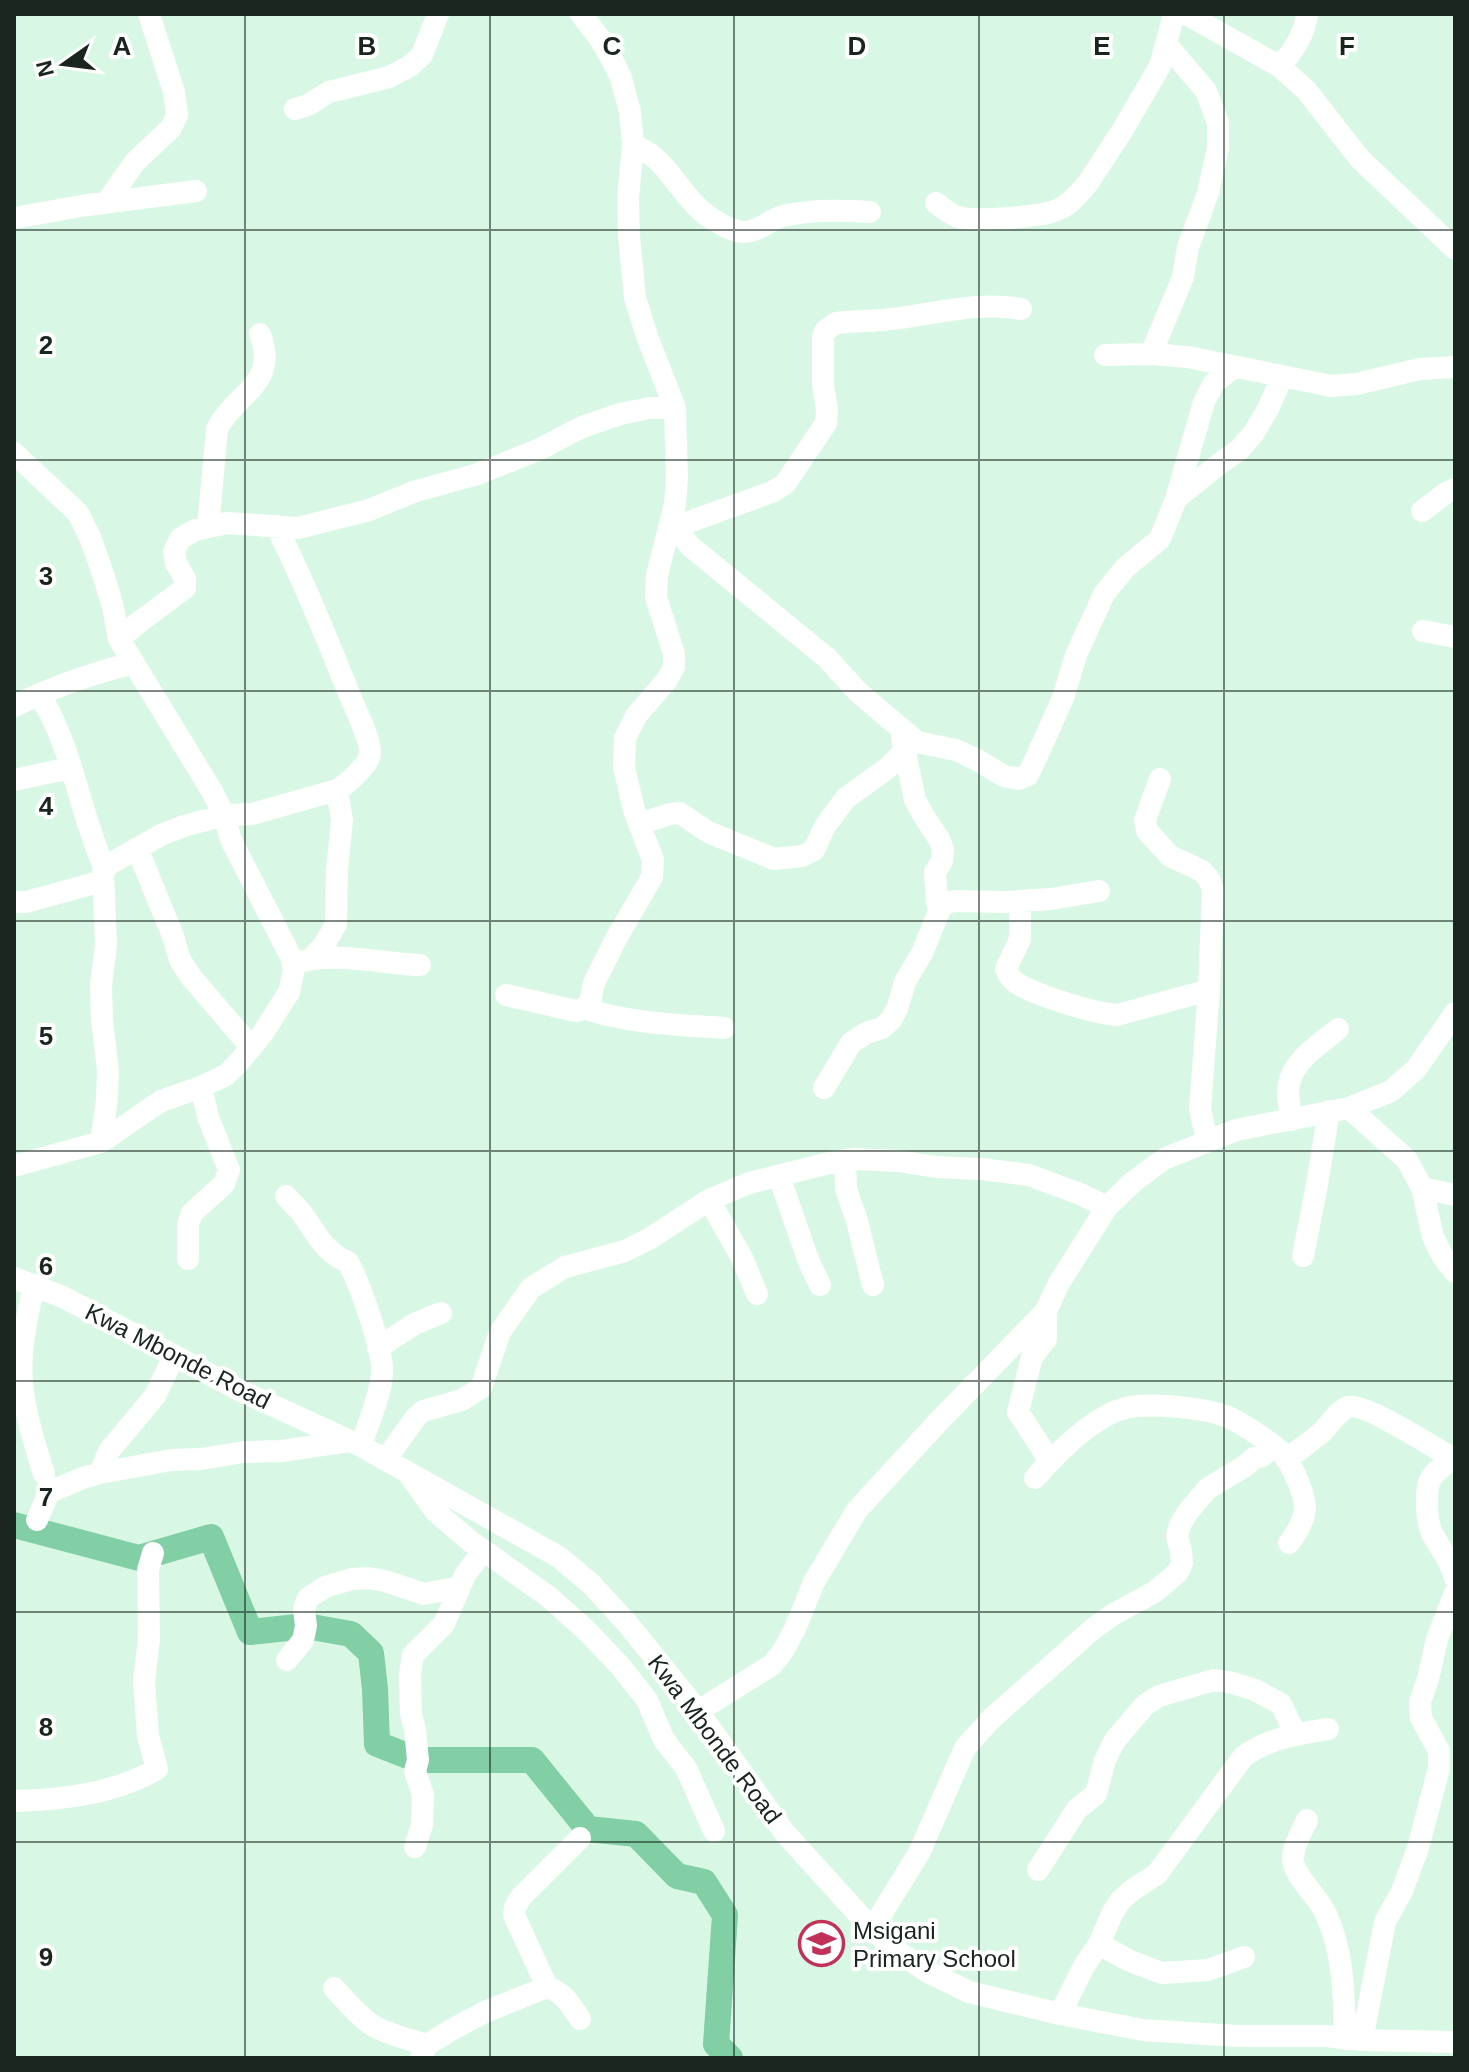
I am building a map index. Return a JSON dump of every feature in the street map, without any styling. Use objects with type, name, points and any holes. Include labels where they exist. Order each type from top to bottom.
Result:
[{"type":"street","points":[[106,203],[135,162],[171,128],[177,115],[174,92],[149,14]]},
{"type":"street","points":[[295,109],[329,92],[389,77],[410,66],[422,55],[438,14]]},
{"type":"street","points":[[506,995],[576,1011],[590,1002],[594,983],[611,948],[652,877],[653,860],[634,810],[624,767],[625,738],[636,716],[667,680],[674,667],[674,654],[656,597],[657,575],[673,525],[677,478],[675,408],[635,298],[628,199],[633,144],[630,112],[621,78],[600,39],[581,14]]},
{"type":"street","points":[[936,203],[961,218],[987,219],[1059,210],[1088,183],[1153,80],[1167,45],[1174,14]]},
{"type":"street","points":[[1186,14],[1279,66],[1306,90],[1360,159],[1455,249]]},
{"type":"street","points":[[1279,66],[1290,56],[1303,31],[1307,14]]},
{"type":"street","points":[[1151,354],[1183,277],[1188,247],[1208,193],[1218,148],[1218,123],[1206,91],[1167,45]]},
{"type":"street","points":[[633,144],[656,158],[708,217],[743,232],[753,231],[792,214],[847,210],[870,212]]},
{"type":"street","points":[[14,218],[196,191]]},
{"type":"street","points":[[673,525],[772,492],[785,484],[826,423],[822,359],[823,337],[829,326],[941,310],[1002,305],[1021,309]]},
{"type":"street","points":[[208,527],[217,429],[222,418],[255,385],[261,373],[266,359],[260,334]]},
{"type":"street","points":[[1105,355],[1188,357],[1331,386],[1356,384],[1420,369],[1455,367]]},
{"type":"street","points":[[902,740],[956,750],[1004,776],[1019,779],[1028,775],[1063,698],[1076,655],[1104,594],[1125,568],[1160,539],[1176,499],[1204,402],[1214,383],[1234,367]]},
{"type":"street","points":[[1176,499],[1246,442],[1268,409],[1282,377]]},
{"type":"street","points":[[119,639],[185,588],[185,579],[174,552],[180,539],[195,530],[227,523],[298,528],[369,510],[416,491],[475,475],[540,449],[582,427],[620,414],[650,408],[675,408]]},
{"type":"street","points":[[14,453],[78,513],[104,577],[119,639],[197,767],[224,815],[231,840],[302,961]]},
{"type":"street","points":[[1422,511],[1455,489]]},
{"type":"street","points":[[673,525],[690,546],[718,571],[827,658],[902,740],[915,800],[943,849],[942,861],[935,872],[940,909]]},
{"type":"street","points":[[14,902],[41,898],[104,875],[108,865],[161,835],[224,815],[252,814],[337,790],[368,760],[370,753],[358,716],[276,526]]},
{"type":"street","points":[[1423,631],[1455,637]]},
{"type":"street","points":[[14,706],[94,673],[134,663]]},
{"type":"street","points":[[39,694],[55,721],[104,875],[106,945],[101,996],[108,1071],[101,1142]]},
{"type":"street","points":[[639,824],[680,813],[708,832],[774,859],[802,856],[814,850],[825,826],[846,798],[889,767],[902,740]]},
{"type":"street","points":[[14,780],[71,769]]},
{"type":"street","points":[[1160,779],[1145,820],[1147,831],[1170,856],[1202,871],[1213,890],[1200,1109],[1207,1141]]},
{"type":"street","points":[[14,1166],[101,1142],[161,1101],[226,1075],[251,1047],[289,992],[302,961],[324,945],[336,924],[342,820],[337,790]]},
{"type":"street","points":[[137,848],[180,960],[251,1047]]},
{"type":"street","points":[[824,1088],[851,1043],[866,1033],[882,1028],[891,1020],[905,982],[945,904],[953,901],[1051,899],[1099,891]]},
{"type":"street","points":[[1020,901],[1020,939],[1006,969],[1016,983],[1047,997],[1103,1014],[1117,1015],[1209,990]]},
{"type":"street","points":[[302,961],[357,959],[420,965]]},
{"type":"street","points":[[584,1008],[626,1018],[724,1028]]},
{"type":"street","points":[[698,1711],[772,1665],[795,1629],[814,1582],[857,1510],[1046,1311],[1059,1283],[1107,1207],[1133,1182],[1164,1159],[1236,1130],[1339,1109],[1391,1091],[1416,1069],[1455,1013]]},
{"type":"street","points":[[1292,1120],[1288,1093],[1295,1067],[1338,1029]]},
{"type":"street","points":[[188,1259],[188,1224],[192,1213],[224,1184],[229,1170],[208,1117],[201,1087]]},
{"type":"street","points":[[1339,1109],[1407,1160],[1422,1188],[1433,1237],[1455,1272]]},
{"type":"street","points":[[1303,1256],[1316,1190],[1339,1109]]},
{"type":"street","points":[[386,1459],[423,1411],[462,1400],[481,1388],[500,1332],[531,1288],[565,1267],[625,1251],[709,1200],[749,1183],[845,1160],[898,1161],[1029,1175],[1107,1207]]},
{"type":"street","points":[[845,1160],[846,1189],[873,1285]]},
{"type":"street","points":[[779,1176],[820,1285]]},
{"type":"street","points":[[1422,1188],[1455,1195]]},
{"type":"street","points":[[37,1520],[49,1492],[100,1473],[171,1460],[356,1444],[382,1374],[382,1359],[362,1292],[348,1262],[323,1246],[302,1213],[286,1196]]},
{"type":"street","points":[[709,1200],[742,1258],[757,1294]]},
{"type":"street","points":[[24,1282],[22,1383],[44,1474]]},
{"type":"street","name":"Kwa Mbonde Road","points":[[24,1282],[63,1297],[241,1391],[386,1459],[559,1557],[591,1584],[627,1623],[698,1711],[784,1832],[872,1929],[926,1971],[969,1992],[1143,2030],[1237,2036],[1326,2036],[1354,2044],[1455,2042]]},
{"type":"street","points":[[1046,1311],[1046,1339],[1032,1357],[1018,1412],[1042,1470],[1096,1422],[1124,1408],[1151,1404],[1227,1416],[1280,1453],[1299,1486],[1304,1514],[1289,1543]]},
{"type":"street","points":[[378,1348],[414,1324],[441,1313]]},
{"type":"street","points":[[100,1473],[109,1451],[155,1396],[174,1356]]},
{"type":"street","points":[[872,1929],[919,1853],[965,1748],[991,1719],[1094,1628],[1156,1591],[1178,1572],[1182,1563],[1177,1536],[1187,1513],[1207,1489],[1254,1458],[1280,1453],[1325,1429],[1337,1415],[1355,1406],[1384,1417],[1455,1458],[1433,1473],[1427,1487],[1428,1523],[1433,1535],[1451,1556],[1455,1578]]},
{"type":"street","points":[[408,1472],[436,1512],[483,1551],[549,1597],[621,1667],[647,1700],[664,1740],[686,1768],[714,1831]]},
{"type":"street","points":[[415,1847],[422,1825],[423,1795],[415,1771],[418,1760],[411,1714],[413,1655],[444,1624],[465,1575],[483,1551]]},
{"type":"street","points":[[14,1801],[80,1796],[135,1780],[157,1769],[148,1736],[144,1681],[149,1639],[148,1570],[153,1553]]},
{"type":"street","points":[[287,1660],[303,1640],[306,1626],[304,1609],[308,1598],[325,1587],[352,1579],[369,1578],[424,1594],[460,1587]]},
{"type":"street","points":[[1354,2044],[1385,1922],[1402,1891],[1418,1848],[1439,1768],[1439,1751],[1421,1718],[1420,1702],[1437,1639],[1455,1593]]},
{"type":"street","points":[[1038,1870],[1077,1809],[1096,1794],[1105,1760],[1115,1740],[1145,1705],[1159,1696],[1214,1680],[1233,1683],[1255,1690],[1281,1704],[1296,1735]]},
{"type":"street","points":[[1060,2014],[1120,1901],[1157,1874],[1243,1757],[1255,1747],[1283,1737],[1328,1729]]},
{"type":"street","points":[[1307,1820],[1293,1851],[1292,1863],[1324,1910],[1339,1950],[1354,2044]]},
{"type":"street","points":[[547,1987],[514,1915],[515,1907],[521,1897],[580,1838]]},
{"type":"street","points":[[1099,1944],[1130,1961],[1162,1973],[1208,1970],[1244,1957]]},
{"type":"street","points":[[334,1988],[372,2025],[424,2052],[451,2030],[485,2012],[547,1987],[555,1989],[565,1998],[580,2019]]},
{"type":"waterway","points":[[14,1525],[139,1558],[211,1537],[250,1632],[306,1626],[351,1634],[371,1653],[377,1744],[418,1760],[532,1760],[588,1829],[636,1834],[677,1876],[704,1882],[725,1915],[716,2044],[730,2058]]},
{"type":"place","name":"Msigani Primary School","points":[[822,1944]]}]
